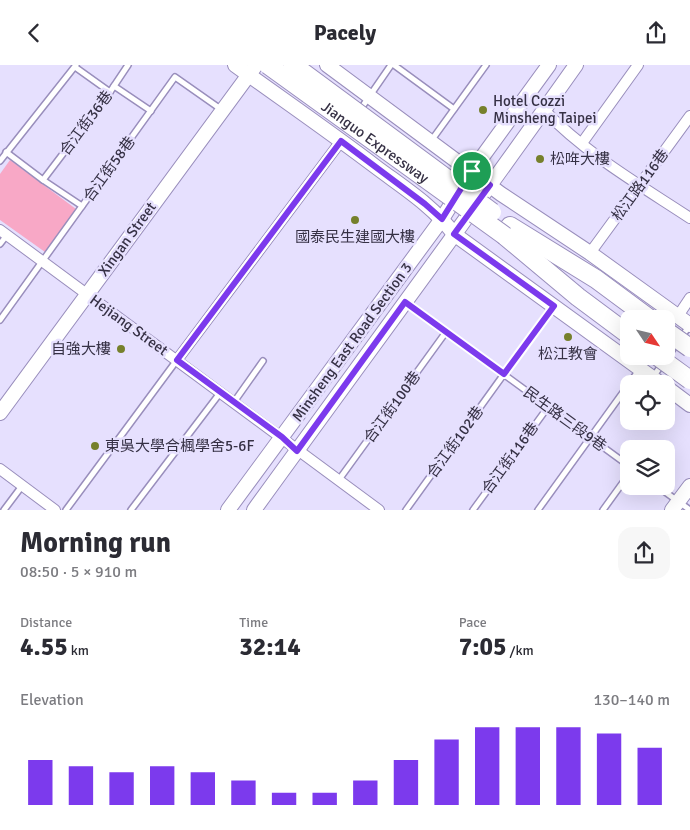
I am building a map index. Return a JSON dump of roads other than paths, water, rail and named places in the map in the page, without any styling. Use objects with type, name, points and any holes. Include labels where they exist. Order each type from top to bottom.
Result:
[{"type":"highway","name":"Jianguo Expressway","points":[[268,65],[508,231],[620,312]]},
{"type":"highway","name":"Jianguo Expressway","points":[[293,65],[620,319]]},
{"type":"highway","points":[[508,231],[596,279],[638,310]]},
{"type":"highway","points":[[508,231],[578,297],[620,328]]},
{"type":"highway","points":[[675,337],[690,348]]},
{"type":"highway","points":[[675,351],[690,362]]},
{"type":"highway","points":[[675,360],[690,371]]},
{"type":"highway","points":[[669,365],[690,381]]},
{"type":"street","points":[[235,65],[252,70],[341,141],[425,204],[442,219],[454,234],[648,375]]},
{"type":"street","points":[[327,65],[501,194],[590,253],[690,325]]},
{"type":"street","name":"Minsheng East Road Section 3","points":[[228,510],[442,219],[472,171],[549,65]]},
{"type":"street","name":"Minsheng East Road Section 3","points":[[254,510],[576,65]]},
{"type":"street","points":[[582,143],[638,65]]},
{"type":"street","name":"Xingan Street","points":[[0,413],[252,70]]},
{"type":"street","points":[[544,110],[582,143],[640,185],[688,213]]},
{"type":"street","name":"松江路116巷","points":[[590,253],[690,116]]},
{"type":"street","points":[[177,360],[341,141]]},
{"type":"street","name":"Hejiang Street","points":[[3,233],[379,510]]},
{"type":"street","points":[[678,316],[690,298]]},
{"type":"street","points":[[675,394],[690,405]]},
{"type":"street","points":[[0,469],[55,510]]},
{"type":"street","points":[[680,507],[690,486]]},
{"type":"lane","name":"合江街36巷","points":[[43,180],[110,92],[128,65]]},
{"type":"lane","points":[[341,141],[369,96],[392,65],[454,109]]},
{"type":"lane","points":[[431,141],[486,65]]},
{"type":"lane","points":[[0,161],[76,66],[110,92]]},
{"type":"lane","name":"合江街58巷","points":[[0,320],[175,77],[222,110]]},
{"type":"lane","points":[[114,86],[150,111]]},
{"type":"lane","points":[[6,152],[82,206]]},
{"type":"lane","points":[[0,244],[3,233]]},
{"type":"lane","name":"民生路三段9巷","points":[[405,302],[620,459]]},
{"type":"lane","name":"合江街102巷","points":[[406,510],[554,306]]},
{"type":"lane","points":[[661,375],[690,325]]},
{"type":"lane","name":"合江街100巷","points":[[338,481],[446,332]]},
{"type":"lane","points":[[66,510],[177,360]]},
{"type":"lane","points":[[234,402],[263,361]]},
{"type":"lane","points":[[636,375],[640,369]]},
{"type":"lane","points":[[131,510],[220,393]]},
{"type":"lane","points":[[538,510],[620,396]]},
{"type":"lane","name":"合江街116巷","points":[[473,510],[548,407]]},
{"type":"lane","points":[[4,510],[22,486]]},
{"type":"lane","points":[[603,510],[620,486]]},
{"type":"lane","points":[[667,495],[680,507]]},
{"type":"place","name":"Hotel Cozzi Minsheng Taipei","points":[[483,110]]},
{"type":"place","name":"松哖大樓","points":[[540,159]]},
{"type":"place","name":"國泰民生建國大樓","points":[[355,220]]},
{"type":"place","name":"松江教會","points":[[568,337]]},
{"type":"place","name":"自強大樓","points":[[121,349]]},
{"type":"place","name":"東吳大學合楓學舍5-6F","points":[[95,446]]}]
